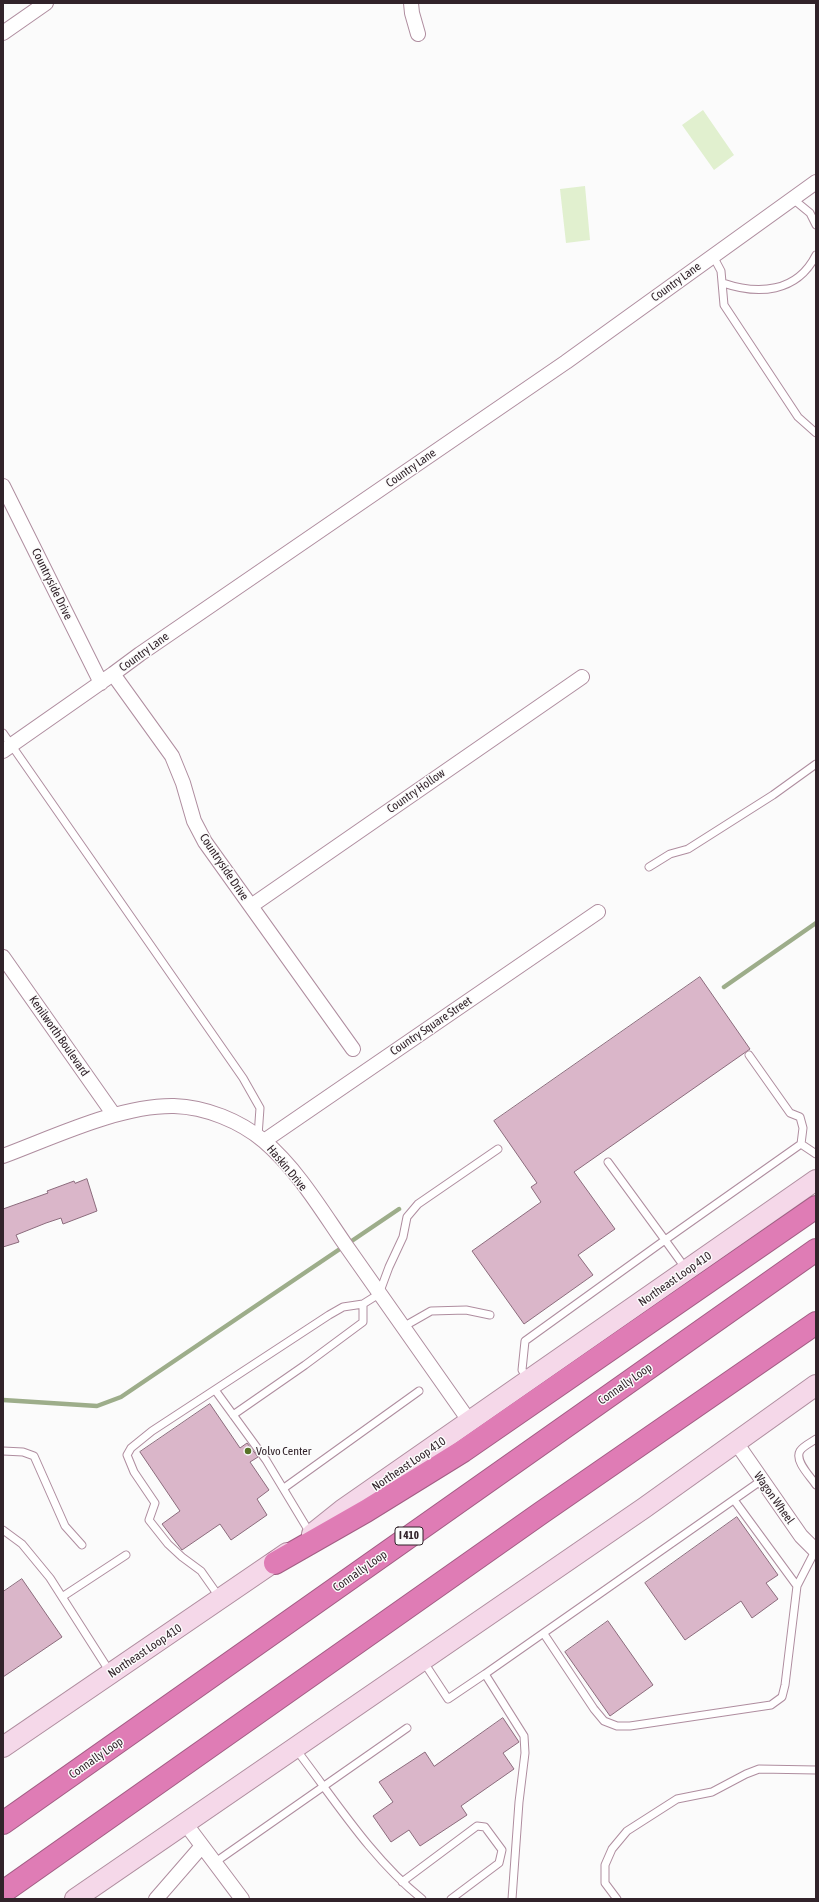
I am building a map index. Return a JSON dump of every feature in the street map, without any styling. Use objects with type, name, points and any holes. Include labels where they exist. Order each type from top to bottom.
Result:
[{"type":"highway","points":[[275,1563],[366,1511],[463,1451],[816,1207]]},
{"type":"highway","name":"Connally Loop","points":[[3,1823],[816,1250]]},
{"type":"highway","points":[[3,1893],[528,1522],[816,1323]]},
{"type":"main road","name":"Northeast Loop 410","points":[[7,1742],[112,1674],[275,1563],[342,1510],[816,1180]]},
{"type":"main road","points":[[75,1899],[644,1508],[735,1441],[814,1391]]},
{"type":"street","points":[[3,33],[46,3]]},
{"type":"street","points":[[411,3],[412,13],[418,34]]},
{"type":"street","name":"Country Lane","points":[[7,748],[114,674],[140,654],[566,362],[816,182]]},
{"type":"street","name":"Countryside Drive","points":[[3,486],[101,683]]},
{"type":"street","name":"Countryside Drive","points":[[114,674],[172,756],[183,783],[194,821],[205,842],[354,1049]]},
{"type":"street","name":"Country Hollow","points":[[251,906],[582,677]]},
{"type":"street","name":"Country Square Street","points":[[261,1139],[598,912]]},
{"type":"street","name":"Kenilworth Boulevard","points":[[3,957],[114,1115]]},
{"type":"street","name":"Haskin Drive","points":[[3,1156],[114,1115],[156,1107],[192,1107],[232,1121],[261,1139],[285,1162],[331,1224],[470,1422]]},
{"type":"street","name":"Wagon Wheel","points":[[735,1441],[800,1536],[815,1550]]},
{"type":"street","points":[[185,1823],[242,1899]]},
{"type":"street","points":[[156,1899],[202,1846]]},
{"type":"lane","points":[[793,199],[810,213],[816,225]]},
{"type":"lane","points":[[722,283],[738,288],[757,291],[780,287],[798,276],[812,263],[816,255]]},
{"type":"lane","points":[[713,256],[720,271],[724,305],[798,417],[816,433]]},
{"type":"lane","points":[[3,733],[7,748],[243,1078],[260,1108],[261,1139]]},
{"type":"lane","points":[[650,867],[670,854],[688,849],[773,795],[816,764]]},
{"type":"lane","points":[[529,1381],[522,1370],[525,1341],[801,1144],[803,1128],[800,1117],[790,1112],[749,1055]]},
{"type":"lane","points":[[801,1144],[816,1154]]},
{"type":"lane","points":[[221,1599],[202,1571],[182,1557],[168,1544],[149,1520],[154,1503],[134,1472],[127,1455],[131,1448],[152,1432],[329,1315],[343,1307],[363,1304],[379,1294],[389,1266],[403,1237],[407,1217],[418,1204],[498,1149]]},
{"type":"lane","points":[[608,1162],[687,1270]]},
{"type":"lane","points":[[233,1415],[364,1322],[363,1304]]},
{"type":"lane","points":[[403,1327],[431,1312],[466,1310],[490,1315]]},
{"type":"lane","points":[[215,1390],[284,1488],[311,1534]]},
{"type":"lane","points":[[284,1488],[419,1391]]},
{"type":"lane","points":[[816,1439],[800,1450],[799,1456],[801,1464],[816,1485]]},
{"type":"lane","points":[[3,1451],[23,1452],[34,1456],[65,1526],[82,1545]]},
{"type":"lane","points":[[422,1660],[448,1699],[544,1634],[762,1480]]},
{"type":"lane","points":[[734,1500],[797,1586]]},
{"type":"lane","points":[[3,1530],[22,1544],[50,1578],[112,1674]]},
{"type":"lane","points":[[544,1634],[594,1709],[604,1721],[617,1726],[630,1726],[771,1705],[782,1697],[786,1685],[797,1586],[815,1550]]},
{"type":"lane","points":[[62,1597],[126,1555]]},
{"type":"lane","points":[[485,1674],[524,1736],[525,1753],[519,1802],[512,1899]]},
{"type":"lane","points":[[214,1863],[407,1728]]},
{"type":"lane","points":[[295,1748],[352,1824],[402,1882],[422,1899]]},
{"type":"lane","points":[[617,1899],[605,1883],[604,1865],[612,1849],[627,1831],[677,1798],[712,1792],[746,1774],[759,1769],[816,1770]]},
{"type":"lane","points":[[402,1882],[477,1826],[485,1827],[502,1850],[499,1863],[451,1899]]},
{"type":"green space","points":[[703,110],[734,155],[714,170],[682,125]]},
{"type":"green space","points":[[585,186],[590,240],[566,243],[560,189]]},
{"type":"building","points":[[700,977],[750,1049],[574,1172],[615,1229],[578,1255],[593,1275],[524,1324],[472,1251],[541,1202],[531,1187],[537,1183],[494,1121]]},
{"type":"building","points":[[87,1179],[97,1211],[63,1224],[61,1218],[46,1223],[16,1235],[19,1242],[3,1247],[3,1209],[48,1193],[47,1191],[74,1181],[75,1183]]},
{"type":"building","points":[[210,1404],[240,1448],[247,1443],[258,1457],[250,1462],[269,1490],[257,1499],[267,1515],[231,1540],[220,1524],[182,1550],[162,1524],[180,1511],[140,1452]]},
{"type":"building","points":[[737,1517],[778,1575],[766,1583],[778,1599],[752,1618],[741,1601],[685,1640],[645,1583]]},
{"type":"building","points":[[22,1579],[62,1637],[3,1677],[3,1592]]},
{"type":"building","points":[[608,1621],[653,1685],[610,1716],[565,1652]]},
{"type":"building","points":[[503,1718],[519,1742],[503,1753],[514,1769],[461,1806],[467,1815],[420,1846],[409,1830],[391,1842],[373,1816],[393,1802],[379,1782],[425,1752],[434,1766]]},
{"type":"waterway","points":[[724,987],[816,923]]},
{"type":"waterway","points":[[3,1400],[97,1406],[121,1397],[399,1209]]},
{"type":"place","name":"Volvo Center","points":[[248,1451]]}]
